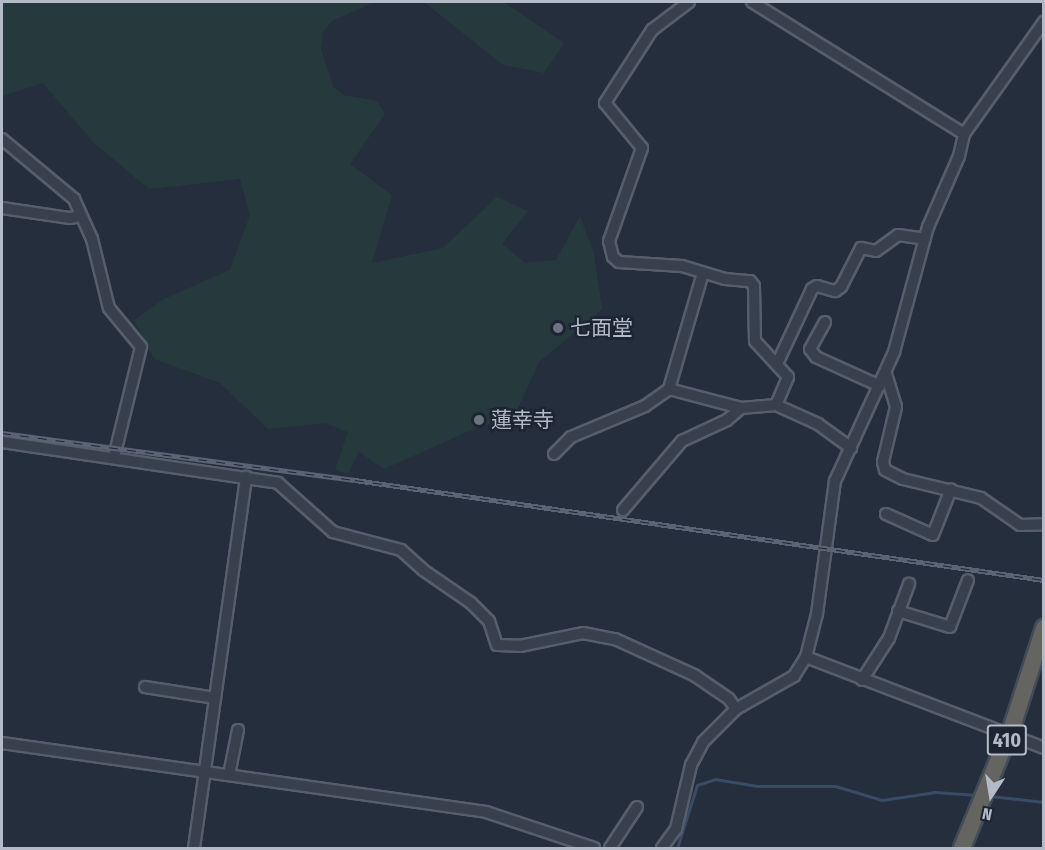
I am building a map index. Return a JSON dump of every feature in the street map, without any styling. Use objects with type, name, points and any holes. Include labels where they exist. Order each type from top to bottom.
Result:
[{"type":"highway","name":"410","points":[[962,849],[1013,724],[1044,627]]},
{"type":"street","points":[[689,2],[652,30],[605,103],[642,148],[609,241],[613,257],[619,262],[682,266],[703,273],[750,281],[754,286],[755,341],[777,364],[789,382],[776,405]]},
{"type":"street","points":[[752,2],[964,134]]},
{"type":"street","points":[[662,849],[676,829],[691,765],[703,742],[736,709],[779,688],[794,676],[806,657],[820,593],[835,481],[886,374],[925,239],[959,156],[964,134],[1044,22]]},
{"type":"street","points":[[2,139],[64,188],[74,199],[92,239],[109,308],[141,347],[114,457]]},
{"type":"street","points":[[2,208],[70,218],[80,216]]},
{"type":"street","points":[[777,364],[812,289],[817,286],[835,291],[841,287],[861,248],[876,251],[898,235],[925,239]]},
{"type":"street","points":[[554,454],[571,437],[645,406],[669,389],[703,273]]},
{"type":"street","points":[[825,322],[810,349],[816,357],[880,386]]},
{"type":"street","points":[[886,374],[896,407],[883,462],[885,470],[903,479],[981,498],[1020,525],[1044,524]]},
{"type":"street","points":[[669,389],[741,408],[776,405],[818,424],[850,448]]},
{"type":"street","points":[[622,510],[682,441],[727,420],[741,408]]},
{"type":"street","points":[[2,442],[278,483],[333,532],[401,550],[423,570],[471,603],[489,621],[497,645],[520,646],[583,633],[615,639],[694,675],[729,699],[736,709]]},
{"type":"street","points":[[194,849],[246,477]]},
{"type":"street","points":[[886,514],[933,535],[951,489]]},
{"type":"street","points":[[898,611],[950,627],[968,580]]},
{"type":"street","points":[[862,680],[889,638],[909,584]]},
{"type":"street","points":[[806,657],[1044,748]]},
{"type":"street","points":[[145,687],[215,698]]},
{"type":"street","points":[[229,775],[238,730]]},
{"type":"street","points":[[2,743],[486,812],[594,849]]},
{"type":"street","points":[[610,849],[637,807]]},
{"type":"green space","points":[[2,2],[374,2],[332,21],[323,32],[321,49],[333,86],[343,95],[377,101],[385,114],[350,164],[392,195],[372,263],[443,248],[497,197],[528,211],[502,244],[525,263],[556,260],[580,216],[594,254],[602,309],[539,362],[515,415],[469,431],[384,469],[359,452],[348,474],[335,470],[348,432],[325,423],[268,429],[220,383],[154,359],[134,320],[164,299],[230,270],[250,215],[240,179],[149,189],[92,141],[43,83],[2,96]]},
{"type":"green space","points":[[424,2],[504,2],[564,43],[544,73],[503,65]]},
{"type":"waterway","points":[[677,848],[697,785],[715,779],[757,786],[835,786],[882,800],[935,792],[977,795]]},
{"type":"waterway","points":[[990,796],[1044,802]]},
{"type":"railway","points":[[2,433],[355,480],[1044,580]]},
{"type":"place","name":"七面堂","points":[[558,328]]},
{"type":"place","name":"蓮幸寺","points":[[479,420]]}]
